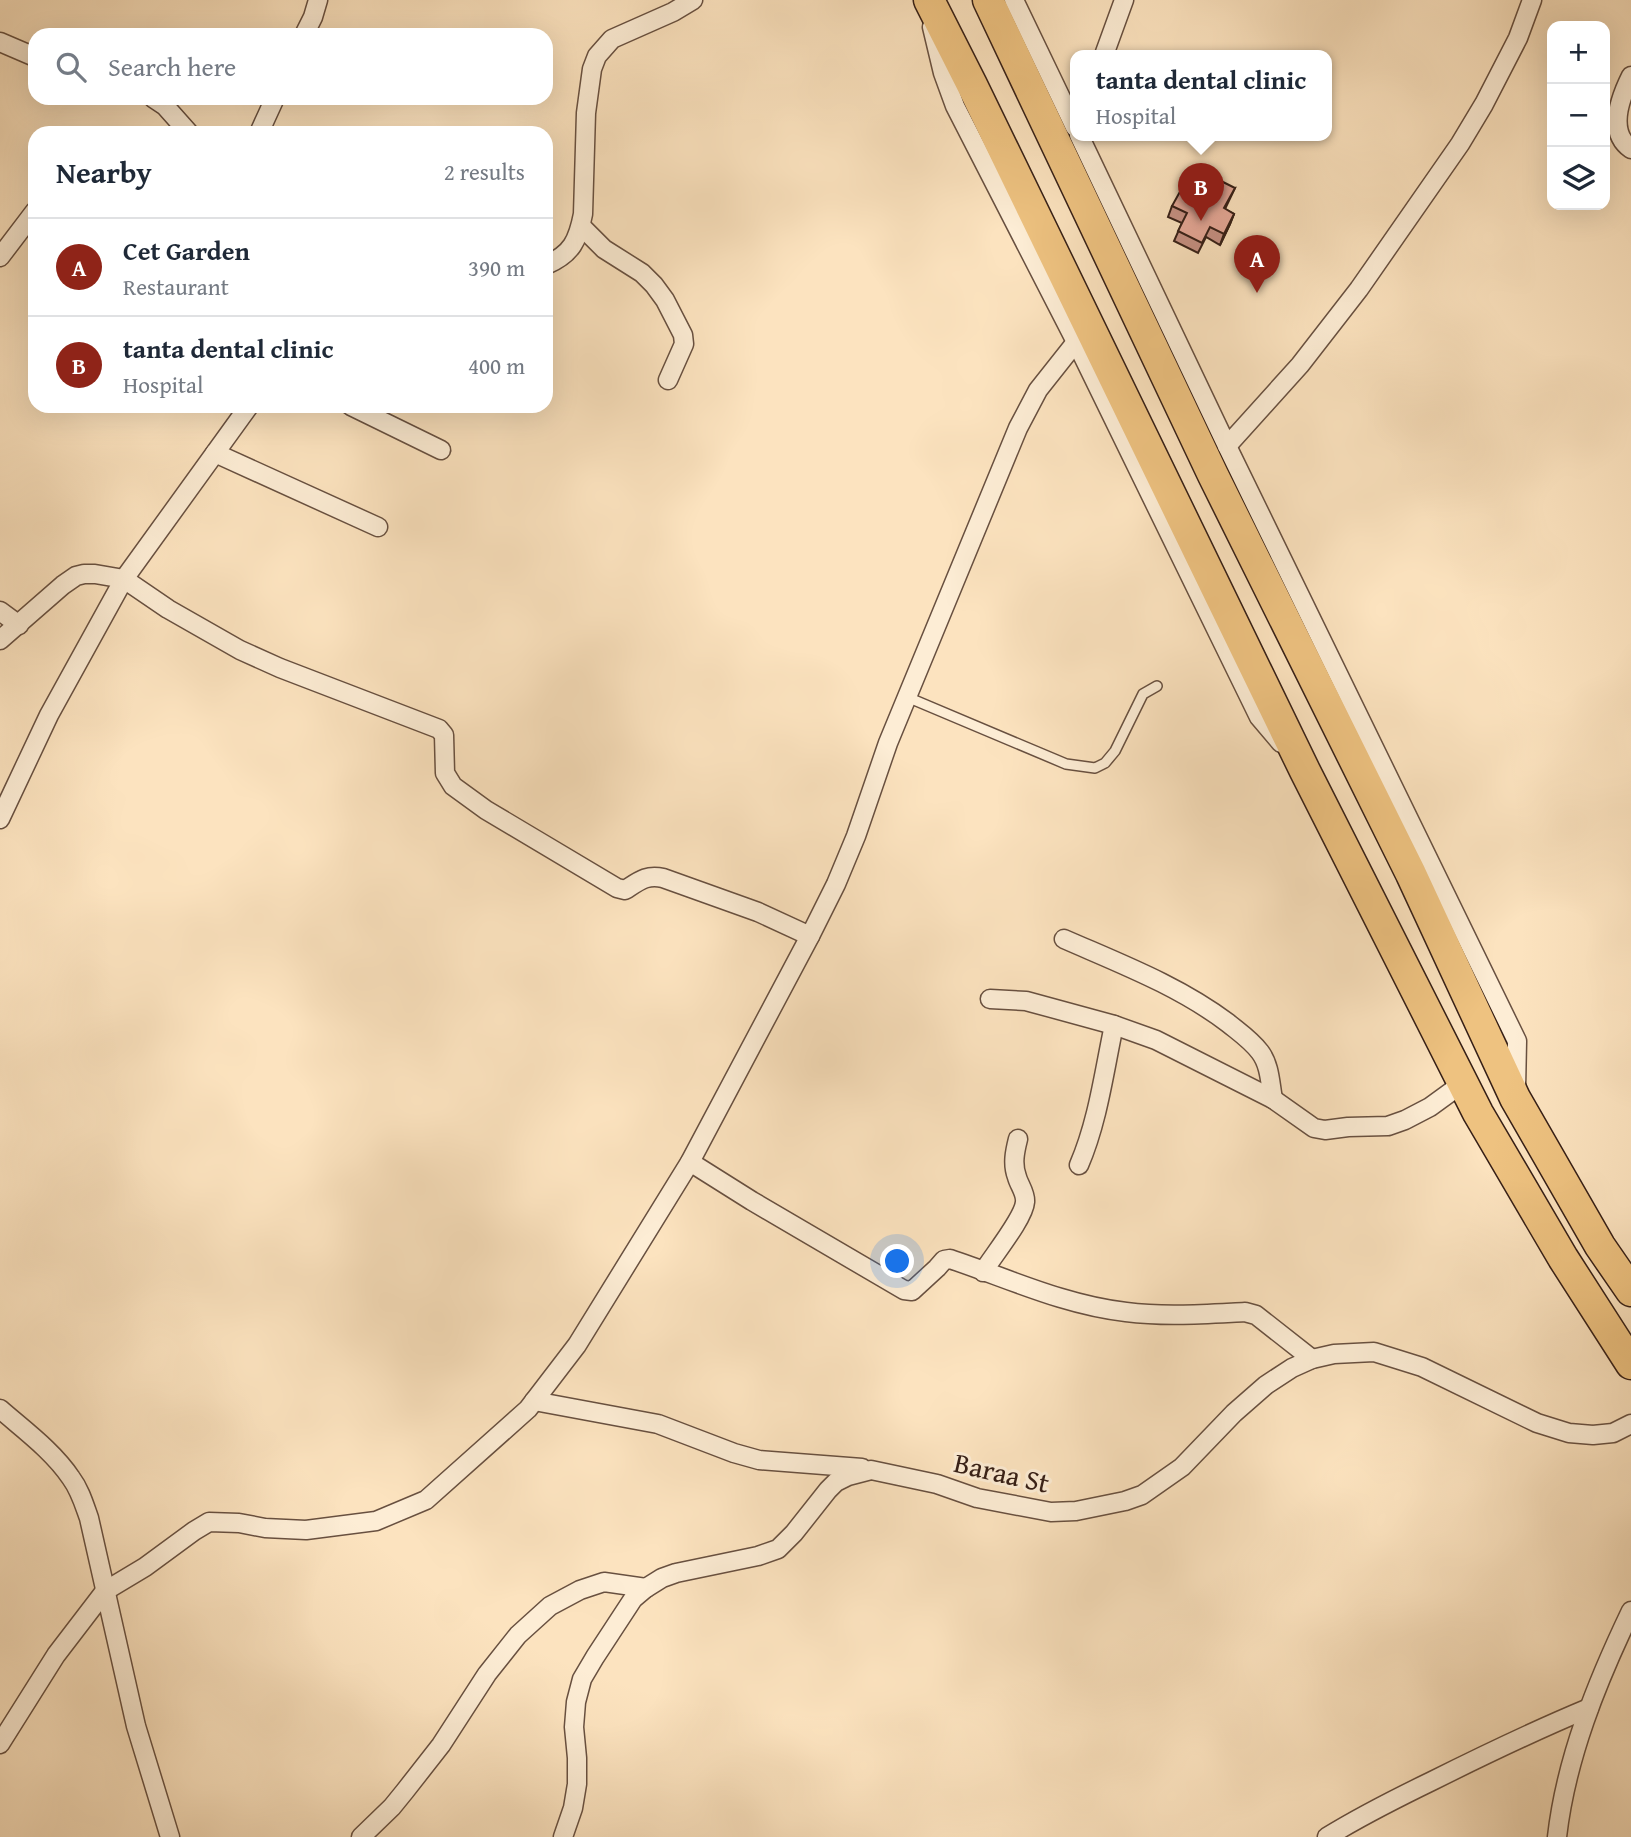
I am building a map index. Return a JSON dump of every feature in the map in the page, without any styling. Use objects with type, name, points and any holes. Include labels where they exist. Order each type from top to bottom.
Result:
[{"type":"highway","points":[[928,0],[972,85],[1305,771],[1478,1113],[1563,1258],[1631,1364]]},
{"type":"highway","points":[[988,0],[1213,475],[1411,874],[1516,1098],[1600,1246],[1631,1292]]},
{"type":"highway","points":[[1305,771],[1351,753]]},
{"type":"highway","points":[[1367,892],[1411,874]]},
{"type":"street","points":[[308,28],[317,0]]},
{"type":"street","points":[[553,262],[567,253],[581,226],[586,113],[592,69],[597,56],[612,39],[673,12],[693,0]]},
{"type":"street","points":[[928,0],[943,73],[956,106],[1076,342],[1259,717],[1305,771]]},
{"type":"street","points":[[1014,0],[1070,117]]},
{"type":"street","points":[[1106,50],[1124,0]]},
{"type":"street","points":[[1227,446],[1300,365],[1359,289],[1460,144],[1518,38],[1527,1]]},
{"type":"street","points":[[0,42],[28,54]]},
{"type":"street","points":[[1631,76],[1619,109],[1617,126],[1622,141],[1631,149]]},
{"type":"street","points":[[164,105],[183,126]]},
{"type":"street","points":[[262,126],[272,105]]},
{"type":"street","points":[[1082,141],[1517,1041],[1516,1098]]},
{"type":"street","points":[[0,257],[28,220]]},
{"type":"street","points":[[581,226],[604,249],[642,273],[665,300],[683,335],[684,344],[668,380]]},
{"type":"street","points":[[0,1744],[56,1656],[105,1591],[145,1567],[209,1522],[306,1530],[376,1521],[426,1500],[528,1409],[576,1345],[690,1161],[810,936],[856,836],[906,697],[1018,428],[1038,390],[1076,342]]},
{"type":"street","points":[[0,819],[49,715],[124,579],[243,413]]},
{"type":"street","points":[[365,413],[442,450]]},
{"type":"street","points":[[215,453],[378,527]]},
{"type":"street","points":[[0,640],[76,576],[95,574],[124,579],[168,609],[240,650],[439,729],[444,735],[445,774],[453,786],[485,810],[617,888],[625,890],[641,878],[663,878],[758,912],[810,936]]},
{"type":"street","points":[[0,611],[19,625]]},
{"type":"street","points":[[1064,939],[1191,998],[1248,1038],[1268,1067],[1273,1099]]},
{"type":"street","points":[[990,999],[1026,1001],[1114,1025],[1156,1040],[1273,1099],[1314,1128],[1325,1130],[1388,1126],[1430,1107],[1463,1083]]},
{"type":"street","points":[[1079,1165],[1096,1116],[1114,1025]]},
{"type":"street","points":[[983,1272],[1021,1214],[1025,1203],[1014,1165],[1018,1139]]},
{"type":"street","points":[[690,1161],[752,1201],[904,1290],[912,1291],[944,1260],[950,1259],[1082,1304],[1124,1312],[1168,1316],[1245,1312],[1256,1315],[1312,1359]]},
{"type":"street","name":"Baraa St","points":[[563,1837],[573,1808],[577,1784],[574,1727],[576,1702],[583,1679],[595,1657],[633,1599],[662,1578],[676,1573],[758,1556],[778,1549],[828,1490],[848,1476],[871,1471],[937,1484],[977,1498],[1051,1513],[1125,1501],[1142,1495],[1182,1467],[1234,1413],[1266,1385],[1292,1368],[1312,1359],[1334,1354],[1374,1352],[1422,1367],[1537,1423],[1569,1433],[1613,1433],[1631,1424]]},
{"type":"street","points":[[534,1401],[658,1424],[759,1460],[856,1467],[871,1471]]},
{"type":"street","points":[[0,1409],[60,1465],[78,1489],[89,1518],[136,1726],[170,1837]]},
{"type":"street","points":[[361,1837],[392,1807],[441,1745],[487,1674],[517,1635],[550,1606],[580,1590],[604,1582],[646,1588]]},
{"type":"street","points":[[1557,1837],[1579,1735],[1631,1611]]},
{"type":"street","points":[[1327,1837],[1348,1832],[1462,1766],[1589,1708]]},
{"type":"lane","points":[[906,697],[1066,764],[1094,768],[1105,764],[1115,751],[1143,694],[1157,686]]},
{"type":"building","points":[[1209,175],[1235,188],[1224,208],[1234,214],[1224,234],[1210,227],[1202,243],[1178,231],[1187,213],[1172,206],[1182,188],[1198,196]]},
{"type":"place","name":"tanta dental clinic","points":[[1201,221]]},
{"type":"place","name":"Cet Garden","points":[[1257,293]]}]
